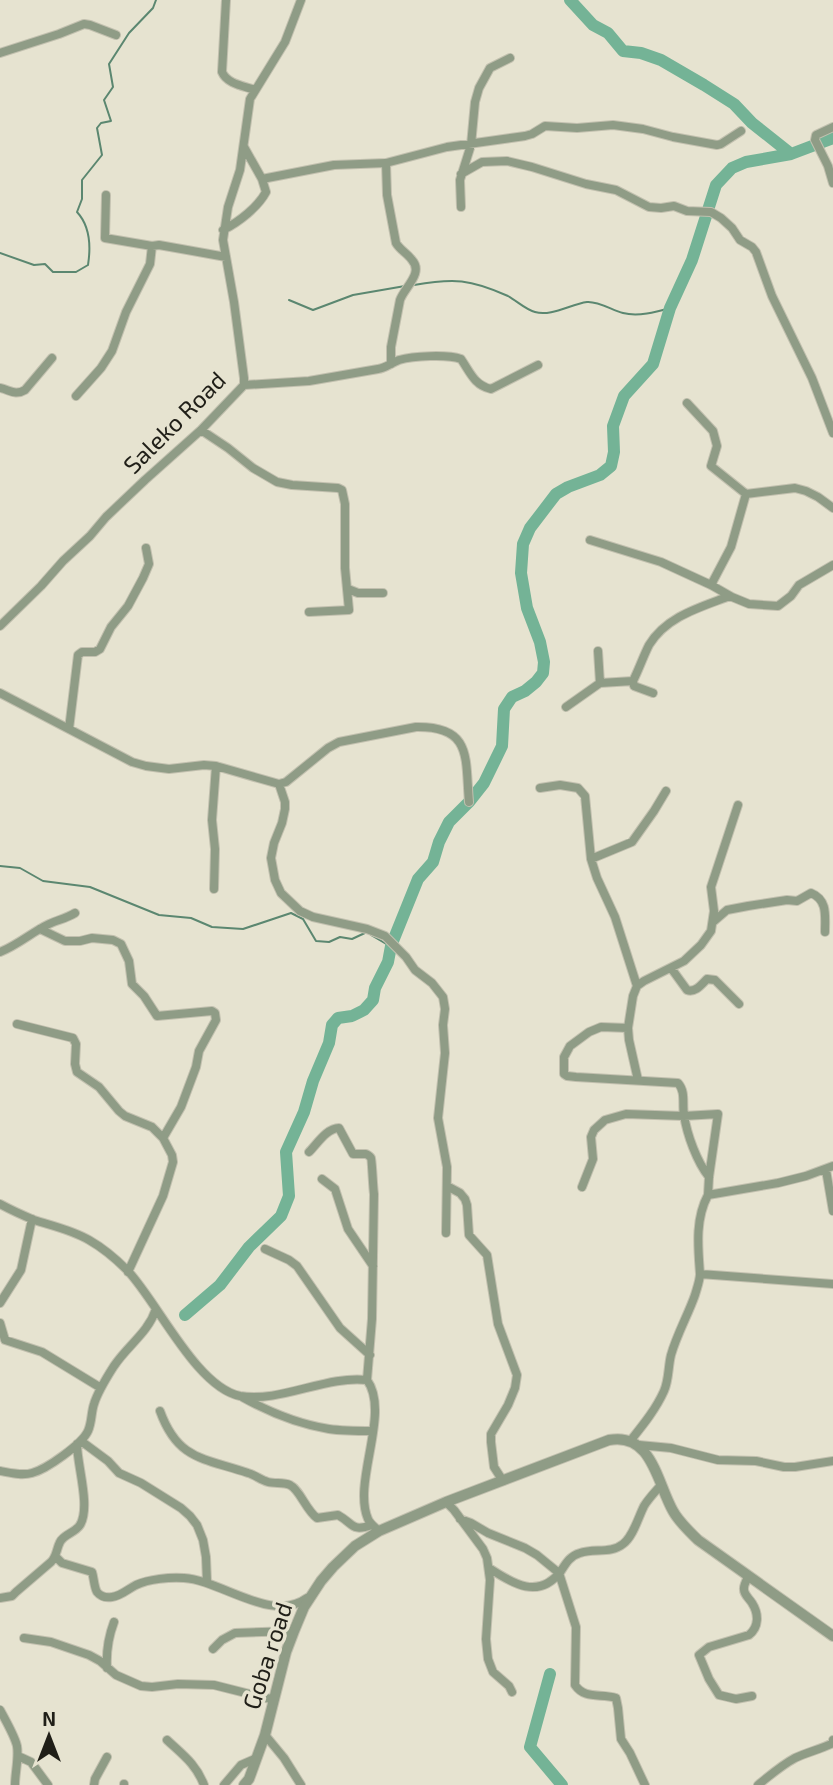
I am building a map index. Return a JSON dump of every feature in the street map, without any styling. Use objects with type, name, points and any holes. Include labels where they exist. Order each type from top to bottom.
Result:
[{"type":"street","points":[[226,0],[222,72],[231,81],[255,90]]},
{"type":"street","name":"Saleko Road","points":[[0,626],[106,517],[201,430],[244,385],[223,230],[240,170],[250,99],[285,42],[301,0]]},
{"type":"street","points":[[0,53],[84,24],[116,35]]},
{"type":"street","points":[[461,207],[461,174],[471,145],[473,115],[480,88],[490,68],[510,58]]},
{"type":"street","points":[[262,179],[334,165],[386,163],[439,149],[525,136],[552,125],[569,128],[621,125],[717,145],[741,131]]},
{"type":"street","points":[[833,127],[816,135],[815,140],[831,166],[833,183]]},
{"type":"street","points":[[223,230],[239,221],[265,196],[266,189],[262,179],[244,146]]},
{"type":"street","points":[[461,174],[482,162],[507,161],[616,190],[649,207],[674,206],[687,211],[716,214],[756,253],[772,296],[809,371],[833,433]]},
{"type":"street","points":[[386,163],[387,195],[396,243],[415,265],[411,285],[400,300],[391,347],[391,364]]},
{"type":"street","points":[[106,195],[105,238],[226,257]]},
{"type":"street","points":[[76,396],[101,369],[112,351],[126,312],[148,270],[152,246]]},
{"type":"street","points":[[244,385],[309,381],[378,369],[405,359],[457,357],[478,385],[491,389],[538,365]]},
{"type":"street","points":[[0,388],[20,393],[52,358]]},
{"type":"street","points":[[687,403],[713,430],[717,446],[711,466],[746,494],[795,488],[818,497],[833,508]]},
{"type":"street","points":[[201,430],[277,482],[342,490],[345,504],[345,568],[349,610],[309,612]]},
{"type":"street","points":[[711,584],[731,547],[746,494]]},
{"type":"street","points":[[590,540],[661,562],[749,604],[778,606],[791,596],[799,585],[833,565]]},
{"type":"street","points":[[69,729],[78,655],[100,649],[111,627],[128,606],[149,564],[146,548]]},
{"type":"street","points":[[348,589],[358,593],[383,593]]},
{"type":"street","points":[[653,693],[634,686],[633,681],[656,635],[688,612],[732,597]]},
{"type":"street","points":[[598,651],[600,683]]},
{"type":"street","points":[[565,707],[600,683],[633,681]]},
{"type":"street","points":[[0,693],[132,762],[169,769],[216,766],[279,784],[286,782],[339,742],[403,729],[442,729],[456,738],[464,750],[469,802]]},
{"type":"street","points":[[214,889],[215,849],[212,820],[216,766]]},
{"type":"street","points":[[279,784],[285,809],[271,858],[275,880],[281,893],[300,911],[313,917],[367,929],[385,936],[415,970],[437,989],[445,1001],[445,1053],[438,1118],[447,1186],[446,1233]]},
{"type":"street","points":[[540,788],[560,785],[578,788],[585,796],[591,859],[615,917],[637,986]]},
{"type":"street","points":[[591,859],[632,842],[666,791]]},
{"type":"street","points":[[638,1080],[628,1028],[633,996],[637,986],[644,981],[684,961],[711,932],[714,911],[711,887],[738,805]]},
{"type":"street","points":[[713,922],[727,910],[748,905],[797,901],[811,894],[817,896],[825,905],[825,932]]},
{"type":"street","points":[[0,952],[75,913]]},
{"type":"street","points":[[40,929],[65,941],[92,938],[113,940],[121,944],[129,961],[132,984],[158,1016],[212,1011],[215,1013],[216,1020],[200,1051],[181,1107],[163,1138]]},
{"type":"street","points":[[671,968],[687,990],[696,989],[707,979],[715,980],[739,1004]]},
{"type":"street","points":[[18,1024],[73,1038],[76,1044],[77,1072],[99,1087],[119,1111],[152,1127],[163,1138],[172,1155],[173,1163],[157,1211],[128,1272]]},
{"type":"street","points":[[628,1028],[601,1027],[589,1032],[570,1046],[564,1057],[564,1074],[678,1083],[683,1091],[684,1116],[696,1156],[709,1177]]},
{"type":"street","points":[[582,1187],[593,1159],[594,1130],[605,1119],[626,1115],[718,1114],[708,1195],[699,1220],[699,1274],[695,1292],[671,1354],[664,1391],[635,1443]]},
{"type":"street","points":[[309,1152],[331,1129],[339,1128],[353,1154],[366,1154],[371,1159],[374,1194],[368,1380],[372,1387],[374,1403],[365,1495],[368,1520],[375,1528]]},
{"type":"street","points":[[708,1195],[778,1183],[830,1168],[833,1211]]},
{"type":"street","points":[[322,1179],[335,1189],[348,1228],[373,1266]]},
{"type":"street","points":[[447,1186],[465,1199],[469,1235],[486,1255],[498,1324],[517,1375],[508,1405],[491,1434],[494,1467],[503,1481]]},
{"type":"street","points":[[0,1204],[32,1219],[89,1239],[104,1250],[128,1272],[188,1354],[206,1374],[228,1391],[266,1410],[306,1424],[331,1429],[373,1431]]},
{"type":"street","points":[[0,1303],[21,1270],[32,1219]]},
{"type":"street","points":[[265,1249],[297,1266],[340,1328],[370,1355]]},
{"type":"street","points":[[699,1274],[833,1284]]},
{"type":"street","points":[[0,1471],[17,1474],[33,1472],[79,1443],[90,1427],[94,1405],[101,1388],[115,1364],[148,1327],[156,1309]]},
{"type":"street","points":[[0,1323],[5,1340],[42,1352],[101,1388]]},
{"type":"street","points":[[240,1396],[271,1395],[346,1380],[368,1380]]},
{"type":"street","points":[[160,1411],[166,1427],[192,1455],[269,1482],[290,1485],[310,1513],[317,1518],[338,1515],[353,1528],[375,1528]]},
{"type":"street","name":"Goba road","points":[[249,1783],[265,1735],[286,1652],[304,1607],[333,1567],[375,1528],[610,1440],[621,1438],[635,1443]]},
{"type":"street","points":[[0,1598],[16,1592],[56,1557],[60,1541],[76,1530],[82,1520],[79,1443]]},
{"type":"street","points":[[79,1443],[108,1461],[119,1472],[141,1483],[190,1516],[197,1525],[205,1547],[207,1582]]},
{"type":"street","points":[[635,1443],[671,1448],[718,1460],[748,1460],[784,1467],[833,1461]]},
{"type":"street","points":[[635,1443],[651,1461],[673,1511],[683,1526],[748,1577],[833,1636]]},
{"type":"street","points":[[489,1568],[517,1585],[539,1587],[550,1582],[569,1558],[578,1553],[610,1550],[623,1545],[645,1505],[661,1485]]},
{"type":"street","points":[[446,1503],[483,1549],[490,1580],[486,1639],[488,1659],[493,1672],[512,1692]]},
{"type":"street","points":[[460,1519],[525,1548],[559,1573],[576,1627],[575,1685],[584,1694],[616,1698],[621,1739],[645,1785]]},
{"type":"street","points":[[56,1557],[69,1565],[92,1572],[96,1590],[105,1597],[119,1595],[138,1584],[159,1579],[183,1578],[207,1582],[250,1601],[276,1605],[293,1606],[312,1595]]},
{"type":"street","points":[[748,1577],[744,1588],[757,1615],[753,1632],[709,1647],[699,1655],[719,1695],[736,1699],[752,1696]]},
{"type":"street","points":[[107,1668],[108,1636],[114,1622]]},
{"type":"street","points":[[213,1648],[235,1633],[294,1631]]},
{"type":"street","points":[[24,1638],[51,1642],[89,1655],[125,1680],[141,1686],[152,1688],[178,1684],[214,1685],[274,1699]]},
{"type":"street","points":[[0,1710],[4,1728],[17,1744],[15,1785]]},
{"type":"street","points":[[265,1735],[301,1785]]},
{"type":"street","points":[[167,1740],[197,1769],[204,1785]]},
{"type":"street","points":[[758,1785],[794,1759],[833,1743]]},
{"type":"street","points":[[18,1756],[31,1762],[48,1785]]},
{"type":"street","points":[[94,1785],[107,1757]]},
{"type":"street","points":[[224,1785],[241,1765],[257,1758]]},
{"type":"waterway","points":[[0,253],[34,265],[45,264],[53,272],[76,272],[88,265],[88,237],[85,224],[77,212],[82,199],[82,180],[102,155],[97,128],[101,123],[111,121],[104,100],[113,87],[109,64],[129,33],[153,8],[156,0]]},
{"type":"waterway","points":[[570,0],[593,25],[608,33],[623,51],[641,53],[661,60],[704,85],[734,104],[752,123],[791,154]]},
{"type":"waterway","points":[[185,1315],[220,1285],[249,1247],[281,1216],[289,1196],[286,1152],[329,1043],[332,1025],[338,1018],[352,1016],[364,1010],[373,1000],[375,988],[388,962],[391,946],[418,879],[433,862],[449,822],[484,783],[502,746],[504,709],[512,697],[525,691],[543,673],[540,642],[527,608],[521,573],[523,544],[530,528],[556,494],[600,475],[611,466],[614,452],[613,426],[624,396],[653,364],[670,308],[692,260],[716,185],[732,168],[746,162],[791,154],[833,138]]},
{"type":"waterway","points":[[414,285],[440,281],[472,283],[508,296],[528,309],[541,313],[587,302],[629,314],[647,314],[670,308]]},
{"type":"waterway","points":[[289,300],[313,310],[353,295],[405,286]]},
{"type":"waterway","points":[[0,866],[20,868],[43,881],[90,887],[159,915],[191,918],[212,927],[243,929],[291,913],[303,919],[316,941],[329,942],[340,937],[352,939],[367,932]]},
{"type":"waterway","points":[[371,935],[388,945]]},
{"type":"waterway","points":[[550,1674],[530,1747],[562,1785]]}]
